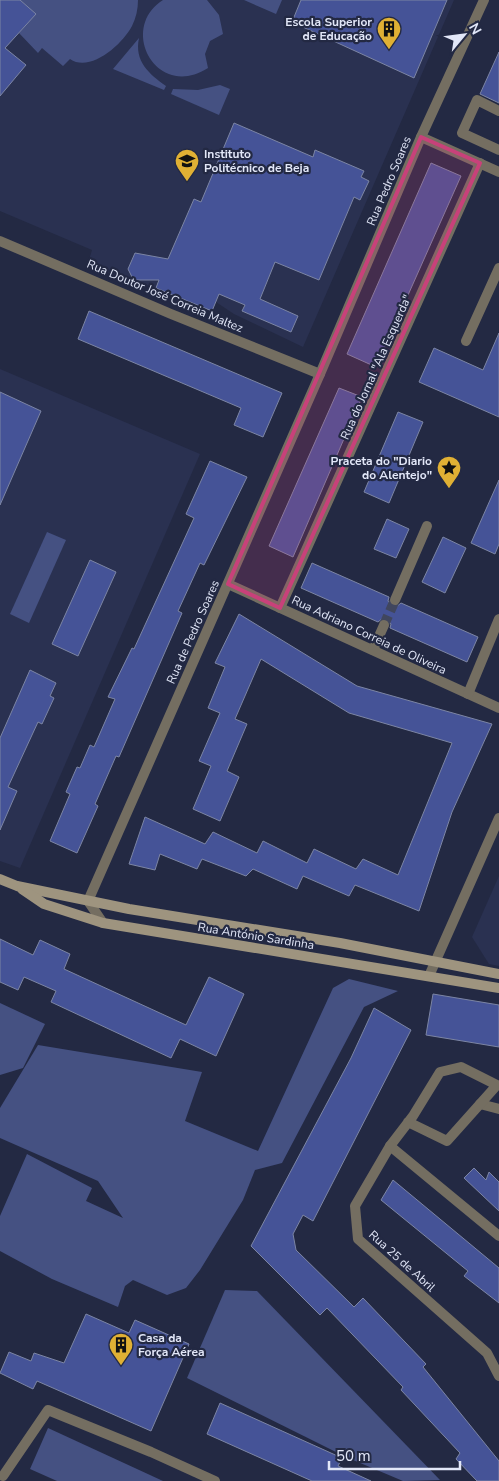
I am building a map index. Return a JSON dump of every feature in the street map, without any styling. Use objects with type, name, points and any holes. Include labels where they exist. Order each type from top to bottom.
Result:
[{"type":"main road","name":"Rua António Sardinha","points":[[0,879],[17,886],[88,901],[340,942],[435,963],[499,974]]},
{"type":"main road","name":"Rua António Sardinha","points":[[17,886],[44,904],[103,923],[499,988]]},
{"type":"street","name":"Rua Pedro Soares","points":[[320,374],[422,137],[484,0]]},
{"type":"street","points":[[499,111],[477,100],[462,133],[499,150]]},
{"type":"street","points":[[422,137],[499,172]]},
{"type":"street","name":"Rua do Jornal \"Ala Esquerda\"","points":[[280,608],[480,163]]},
{"type":"street","name":"Rua Doutor José Correia Maltez","points":[[0,241],[171,314],[320,374]]},
{"type":"street","points":[[466,341],[499,268]]},
{"type":"street","name":"Rua de Pedro Soares","points":[[88,901],[320,374]]},
{"type":"street","points":[[395,600],[427,526]]},
{"type":"street","name":"Rua Adriano Correia de Oliveira","points":[[228,584],[499,708]]},
{"type":"street","points":[[468,694],[499,619]]},
{"type":"street","points":[[373,650],[384,625]]},
{"type":"street","points":[[429,976],[499,818]]},
{"type":"street","points":[[88,901],[103,923]]},
{"type":"street","name":"Rua 25 de Abril","points":[[408,1122],[447,1141],[497,1084],[461,1067],[440,1072],[390,1146],[355,1206],[358,1239],[487,1353],[499,1376]]},
{"type":"street","points":[[480,1104],[499,1109]]},
{"type":"street","points":[[390,1146],[499,1236]]},
{"type":"street","points":[[13,1481],[1,1476],[48,1410],[151,1452],[215,1481]]},
{"type":"highlighted area","points":[[421,137],[480,163],[280,608],[228,584]]},
{"type":"shaded area","name":"Instituto Politécnico de Beja","points":[[0,0],[454,0],[303,347],[234,314],[216,302],[212,311],[156,288],[87,267],[92,250],[0,211]]},
{"type":"shaded area","points":[[20,0],[138,0],[138,7],[132,26],[121,41],[105,55],[87,62],[78,62],[70,59],[63,66],[42,48],[38,53],[19,33],[35,14]]},
{"type":"shaded area","points":[[163,0],[207,0],[219,15],[223,34],[210,41],[205,54],[208,68],[189,76],[173,75],[159,68],[149,57],[144,43],[144,27],[150,12]]},
{"type":"shaded area","points":[[244,0],[282,0],[276,14]]},
{"type":"shaded area","points":[[139,38],[138,46],[141,60],[149,72],[166,86],[164,90],[113,69]]},
{"type":"shaded area","points":[[220,85],[230,89],[219,115],[171,94],[173,89],[198,90]]},
{"type":"shaded area","points":[[0,369],[200,454],[20,868],[0,861]]},
{"type":"shaded area","points":[[47,532],[66,540],[29,623],[10,614]]},
{"type":"shaded area","points":[[499,876],[499,966],[489,964],[472,937]]},
{"type":"shaded area","points":[[349,979],[398,991],[364,1007],[282,1163],[255,1170],[243,1200],[200,1270],[186,1288],[167,1295],[133,1280],[125,1286],[118,1307],[52,1279],[0,1251],[0,1216],[27,1154],[92,1188],[86,1201],[123,1218],[98,1181],[0,1138],[0,1108],[38,1045],[202,1072],[185,1121],[258,1151],[333,988]]},
{"type":"shaded area","points":[[0,1003],[45,1024],[23,1068],[0,1075]]},
{"type":"shaded area","points":[[225,1290],[257,1291],[440,1480],[403,1481],[346,1457],[187,1378]]},
{"type":"shaded area","points":[[48,1428],[163,1481],[57,1481],[30,1469]]},
{"type":"building","points":[[0,0],[20,0],[36,14],[5,48],[26,65],[0,96]]},
{"type":"building","name":"Escola Superior de Educação","points":[[301,0],[447,0],[414,78],[292,22]]},
{"type":"building","points":[[499,52],[499,103],[480,94]]},
{"type":"building","name":"Instituto Politécnico de Beja","points":[[234,123],[313,157],[315,150],[364,171],[361,177],[369,181],[360,200],[354,197],[319,280],[275,262],[260,299],[298,316],[291,332],[242,311],[245,305],[219,294],[212,311],[156,288],[159,280],[136,280],[128,269],[135,253],[168,259],[194,199],[201,202]]},
{"type":"building","points":[[431,163],[461,176],[376,367],[347,354]]},
{"type":"building","points":[[89,311],[282,393],[263,437],[234,425],[241,408],[78,339]]},
{"type":"building","points":[[499,333],[499,417],[419,382],[434,348],[483,370]]},
{"type":"building","points":[[339,388],[362,397],[293,557],[269,546]]},
{"type":"building","points":[[0,392],[41,411],[0,505]]},
{"type":"building","points":[[398,412],[423,422],[389,503],[364,492]]},
{"type":"building","points":[[210,461],[247,477],[204,565],[200,563],[178,611],[182,613],[119,757],[116,756],[95,804],[98,806],[77,853],[50,841],[70,794],[66,792],[77,767],[80,768],[90,745],[94,747],[115,699],[108,697],[132,648],[134,649],[194,518],[186,514]]},
{"type":"building","points":[[499,480],[499,544],[495,554],[471,543]]},
{"type":"building","points":[[387,519],[409,529],[396,558],[374,549]]},
{"type":"building","points":[[443,537],[466,548],[445,593],[422,582]]},
{"type":"building","points":[[90,560],[116,572],[78,656],[52,644]]},
{"type":"building","points":[[312,563],[389,597],[388,601],[392,606],[396,607],[401,603],[478,637],[467,662],[390,628],[391,624],[387,619],[383,618],[378,622],[301,588]]},
{"type":"building","points":[[239,614],[357,686],[492,724],[452,812],[419,911],[355,885],[349,896],[303,876],[297,889],[253,869],[246,876],[202,859],[197,869],[160,854],[155,870],[129,864],[145,817],[205,844],[213,832],[257,853],[263,841],[307,863],[314,849],[356,869],[363,859],[398,875],[452,743],[349,713],[261,659],[235,719],[247,724],[227,771],[239,777],[220,821],[193,809],[211,766],[199,761],[220,713],[208,708],[225,667],[215,663]]},
{"type":"building","points":[[30,670],[56,683],[50,696],[54,698],[42,724],[38,722],[8,787],[17,791],[0,830],[0,738]]},
{"type":"building","points":[[0,939],[33,955],[40,940],[70,954],[64,969],[186,1025],[209,977],[244,994],[216,1056],[180,1039],[171,1058],[51,1002],[56,991],[24,977],[18,990],[0,982]]},
{"type":"building","points":[[433,994],[499,1005],[499,1047],[426,1035]]},
{"type":"building","points":[[374,1008],[411,1030],[313,1221],[303,1215],[293,1234],[296,1250],[354,1307],[363,1298],[426,1364],[423,1367],[499,1461],[499,1481],[477,1481],[456,1459],[460,1453],[401,1390],[403,1387],[327,1308],[320,1315],[251,1246],[351,1058]]},
{"type":"building","points":[[474,1168],[486,1180],[489,1172],[499,1182],[499,1211],[464,1178]]},
{"type":"building","points":[[393,1180],[499,1268],[499,1303],[464,1276],[468,1271],[381,1200]]},
{"type":"building","name":"Casa da Força Aérea","points":[[86,1314],[129,1333],[135,1320],[189,1344],[151,1431],[37,1381],[33,1389],[0,1373],[9,1352],[31,1361],[34,1353],[64,1363]]},
{"type":"building","points":[[220,1403],[342,1458],[338,1466],[371,1481],[312,1481],[207,1434]]},
{"type":"tunnel","points":[[384,625],[395,600]]},
{"type":"place","name":"Escola Superior de Educação","points":[[389,50]]},
{"type":"place","name":"Instituto Politécnico de Beja","points":[[187,182]]},
{"type":"place","name":"Praceta do \"Diario do Alentejo\"","points":[[449,489]]},
{"type":"place","name":"Casa da Força Aérea","points":[[121,1366]]}]
